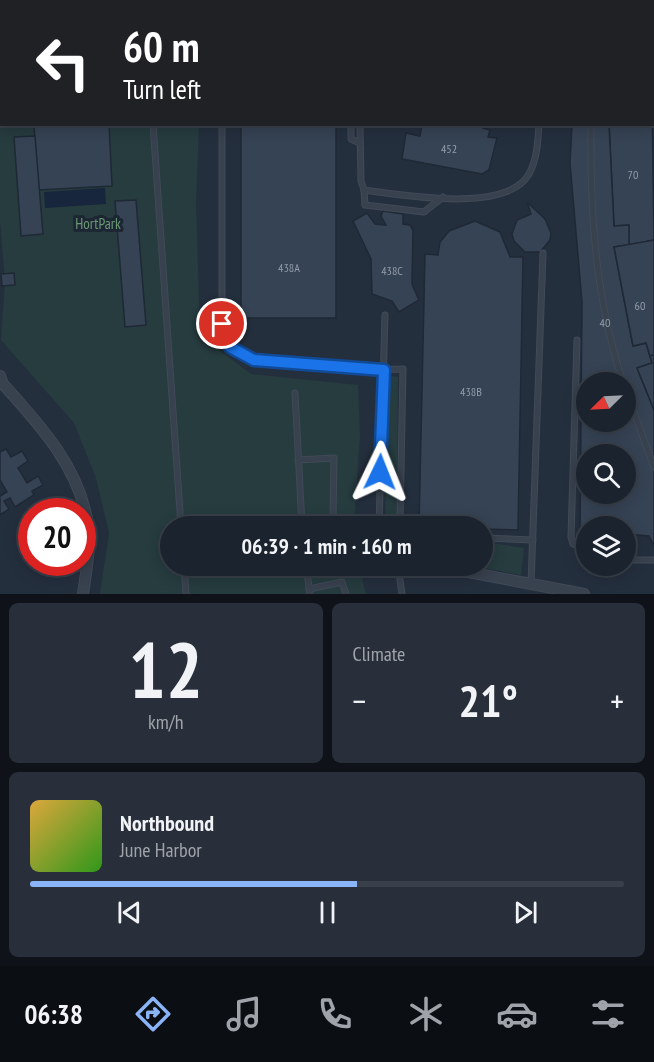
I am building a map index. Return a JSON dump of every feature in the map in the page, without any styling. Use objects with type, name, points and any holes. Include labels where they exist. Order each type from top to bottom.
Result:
[{"type":"street","points":[[0,376],[3,384],[49,435],[81,493],[89,526],[83,594]]},
{"type":"street","points":[[489,576],[584,594]]},
{"type":"lane","points":[[153,126],[180,516]]},
{"type":"lane","points":[[222,126],[222,324],[230,347],[254,360],[384,370],[403,369],[400,516]]},
{"type":"lane","points":[[351,126],[351,139],[360,144]]},
{"type":"lane","points":[[360,126],[361,181],[365,206],[424,212],[443,197]]},
{"type":"lane","points":[[364,190],[443,197],[495,196],[518,186],[529,176],[534,162],[540,126]]},
{"type":"lane","points":[[591,126],[592,224],[599,286],[620,372]]},
{"type":"lane","points":[[531,584],[543,253]]},
{"type":"lane","points":[[379,516],[385,315]]},
{"type":"lane","points":[[576,545],[573,544],[571,537],[577,340]]},
{"type":"lane","points":[[295,393],[302,516]]},
{"type":"lane","points":[[636,418],[654,467]]},
{"type":"lane","points":[[298,460],[334,458],[333,516]]},
{"type":"lane","points":[[493,538],[533,540]]},
{"type":"lane","points":[[636,560],[654,560]]},
{"type":"lane","points":[[185,576],[186,594]]},
{"type":"lane","points":[[308,576],[310,591],[342,582],[346,594]]},
{"type":"lane","points":[[399,576],[402,594]]},
{"type":"green space","name":"HortPark","points":[[0,126],[199,126],[196,201],[200,336],[251,374],[358,385],[360,435],[355,516],[160,516],[160,576],[362,576],[366,594],[100,594],[109,533],[96,478],[74,423],[1,340],[5,281],[0,221]]},
{"type":"green space","points":[[388,376],[398,377],[397,516],[385,516]]},
{"type":"green space","points":[[493,543],[524,548],[521,575],[493,570]]},
{"type":"water","points":[[105,188],[106,204],[45,208],[44,192]]},
{"type":"building","points":[[34,126],[109,126],[112,186],[38,190]]},
{"type":"building","points":[[241,126],[336,126],[336,318],[241,318]]},
{"type":"building","points":[[422,126],[484,126],[483,128],[490,130],[488,137],[497,138],[489,170],[482,174],[402,159],[406,133],[420,136]]},
{"type":"building","points":[[572,126],[609,126],[614,226],[629,225],[629,245],[614,247],[633,346],[646,343],[652,363],[637,368],[654,410],[654,546],[649,536],[636,535],[636,516],[580,516],[580,504],[636,504],[636,444],[581,444],[581,432],[636,432],[636,372],[581,372],[582,302],[570,163]]},
{"type":"building","points":[[609,126],[654,126],[654,410],[637,368],[652,363],[646,343],[633,346],[614,247],[629,245],[629,225],[614,226]]},
{"type":"building","points":[[609,126],[652,126],[654,240],[629,245],[629,225],[614,226]]},
{"type":"building","points":[[35,136],[43,234],[21,236],[14,137]]},
{"type":"building","points":[[136,200],[146,325],[125,327],[115,201]]},
{"type":"building","points":[[527,202],[545,219],[551,233],[550,240],[540,252],[525,252],[514,241],[512,234],[517,220],[531,214]]},
{"type":"building","points":[[383,211],[403,214],[403,224],[410,225],[413,230],[412,284],[419,300],[399,312],[392,301],[372,294],[371,259],[353,221],[367,213],[375,224],[386,225],[381,216]]},
{"type":"building","points":[[475,221],[500,232],[510,257],[523,257],[518,530],[493,529],[493,516],[419,516],[425,254],[438,255],[440,242],[449,231]]},
{"type":"building","points":[[654,240],[654,355],[650,356],[646,343],[633,346],[614,247]]},
{"type":"building","points":[[14,273],[15,285],[2,286],[1,274]]},
{"type":"building","points":[[654,355],[654,410],[637,368],[652,363],[650,356]]},
{"type":"building","points":[[6,449],[11,457],[22,451],[28,461],[18,468],[27,483],[38,476],[43,485],[32,491],[34,495],[29,498],[18,498],[18,505],[15,507],[10,498],[4,501],[9,509],[0,515],[0,496],[7,492],[0,480],[0,452]]},
{"type":"route","points":[[222,324],[224,336],[230,347],[254,360],[384,370],[380,472]]}]
